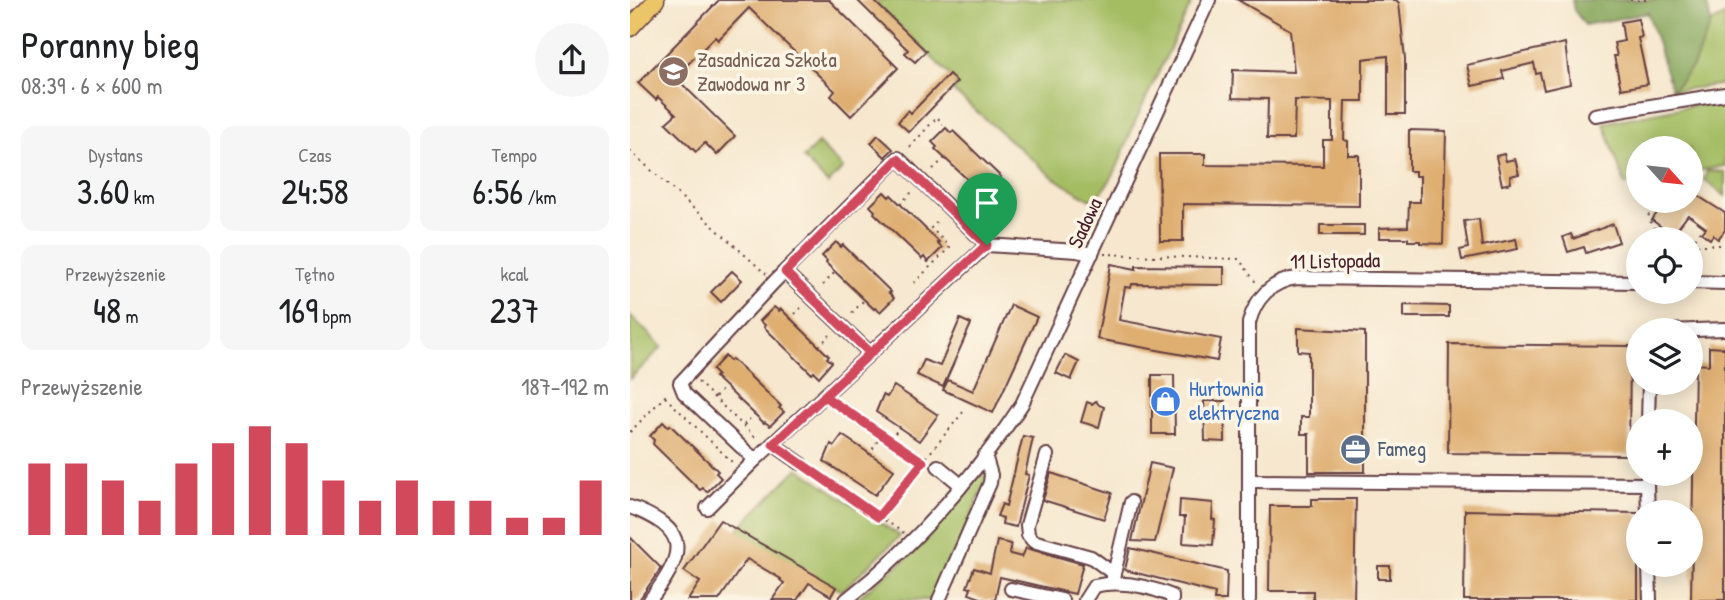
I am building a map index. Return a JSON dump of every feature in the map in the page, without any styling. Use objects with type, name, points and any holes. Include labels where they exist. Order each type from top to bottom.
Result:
[{"type":"main road","points":[[630,28],[656,0]]},
{"type":"street","name":"Sadowa","points":[[846,600],[914,542],[985,455],[1022,404],[1209,0]]},
{"type":"street","points":[[1595,115],[1725,94]]},
{"type":"street","points":[[755,460],[684,393],[680,383],[774,282],[898,159],[987,245],[1091,254]]},
{"type":"street","points":[[708,508],[767,444],[824,396],[987,245]]},
{"type":"street","points":[[785,272],[870,353]]},
{"type":"street","name":"11 Listopada","points":[[1264,293],[1281,281],[1297,278],[1626,282]]},
{"type":"street","points":[[1703,282],[1725,283]]},
{"type":"street","points":[[1249,600],[1249,323],[1255,306],[1264,293]]},
{"type":"street","points":[[1703,330],[1725,329]]},
{"type":"street","points":[[767,444],[800,463]]},
{"type":"street","points":[[939,600],[990,483],[991,475],[985,455]]},
{"type":"street","points":[[1047,455],[1027,525],[1028,535],[1033,541],[1091,557],[1113,578],[1158,590],[1172,596],[1172,600]]},
{"type":"street","points":[[935,467],[961,485]]},
{"type":"street","points":[[1249,481],[1626,479]]},
{"type":"street","points":[[1113,578],[1131,502]]},
{"type":"street","points":[[630,507],[648,513],[665,524],[677,549],[674,566],[650,600]]},
{"type":"street","points":[[1649,577],[1650,600]]},
{"type":"street","points":[[1085,600],[1094,586],[1113,578]]},
{"type":"street","points":[[1011,589],[1062,600]]},
{"type":"path","points":[[1630,0],[1646,0]]},
{"type":"path","points":[[910,146],[937,117],[943,124]]},
{"type":"path","points":[[630,151],[774,282]]},
{"type":"path","points":[[933,169],[945,158]]},
{"type":"path","points":[[962,198],[974,186]]},
{"type":"path","points":[[900,204],[912,192]]},
{"type":"path","points":[[914,283],[950,247],[930,230],[939,220]]},
{"type":"path","points":[[1703,245],[1725,245]]},
{"type":"path","points":[[1091,254],[1238,258],[1264,293]]},
{"type":"path","points":[[822,285],[835,272]]},
{"type":"path","points":[[852,313],[864,300]]},
{"type":"path","points":[[790,318],[801,308]]},
{"type":"path","points":[[819,346],[830,335]]},
{"type":"path","points":[[692,377],[743,426],[767,444]]},
{"type":"path","points":[[714,398],[725,387]]},
{"type":"path","points":[[665,396],[743,472]]},
{"type":"path","points":[[824,396],[923,462],[935,467]]},
{"type":"path","points":[[878,517],[964,411]]},
{"type":"path","points":[[743,426],[754,414]]},
{"type":"path","points":[[890,440],[900,426]]},
{"type":"path","points":[[869,455],[881,435]]},
{"type":"path","points":[[800,463],[909,537]]},
{"type":"green space","points":[[873,0],[1193,0],[1113,175],[1100,193],[1091,200],[1054,178],[953,91],[957,82]]},
{"type":"green space","points":[[1572,0],[1706,0],[1711,23],[1693,66],[1672,91],[1648,13],[1585,25],[1574,10]]},
{"type":"green space","points":[[1725,16],[1725,84],[1672,91],[1693,66],[1711,23]]},
{"type":"green space","points":[[1725,99],[1725,166],[1703,170],[1703,136],[1626,136],[1625,185],[1604,123]]},
{"type":"green space","points":[[818,143],[843,168],[828,184],[803,158]]},
{"type":"green space","points":[[1707,171],[1725,172],[1725,196],[1704,180]]},
{"type":"green space","points":[[630,315],[662,347],[630,379]]},
{"type":"green space","points":[[798,468],[900,536],[842,591],[736,531]]},
{"type":"green space","points":[[982,473],[986,481],[935,600],[855,600],[916,550],[977,474]]},
{"type":"building","points":[[719,0],[829,0],[898,68],[851,116],[831,96],[835,91],[749,8],[718,40],[715,37],[675,77],[735,136],[717,155],[705,143],[696,152],[666,123],[676,114],[638,83]]},
{"type":"building","points":[[857,0],[873,0],[926,51],[915,62],[905,53],[908,50]]},
{"type":"building","points":[[1238,0],[1396,0],[1399,3],[1405,59],[1405,114],[1388,114],[1388,56],[1363,59],[1363,101],[1345,101],[1344,140],[1348,141],[1348,155],[1359,155],[1359,206],[1183,204],[1183,241],[1160,241],[1159,154],[1205,154],[1205,165],[1323,166],[1323,140],[1332,140],[1332,101],[1295,100],[1294,139],[1267,139],[1268,99],[1232,98],[1233,70],[1294,72],[1290,30]]},
{"type":"building","points":[[1638,19],[1642,37],[1638,38],[1648,84],[1621,89],[1614,43],[1624,41],[1621,22]]},
{"type":"building","points":[[1565,43],[1570,84],[1544,90],[1540,73],[1536,74],[1534,63],[1502,71],[1504,79],[1472,86],[1467,65]]},
{"type":"building","points":[[949,74],[957,82],[909,132],[898,122],[908,110],[911,113]]},
{"type":"building","points":[[946,128],[951,133],[953,131],[1001,177],[999,179],[1004,184],[990,198],[935,149],[937,147],[932,142]]},
{"type":"building","points":[[1409,130],[1446,131],[1443,244],[1408,241],[1408,238],[1379,238],[1379,228],[1408,227],[1409,202],[1420,202],[1420,176],[1415,176],[1415,171],[1409,171]]},
{"type":"building","points":[[878,135],[893,149],[885,157],[871,143]]},
{"type":"building","points":[[1504,154],[1506,161],[1515,159],[1519,174],[1510,176],[1511,183],[1502,185],[1496,156]]},
{"type":"building","points":[[884,192],[889,197],[891,195],[939,242],[937,243],[942,248],[928,262],[874,213],[870,206]]},
{"type":"building","points":[[1703,199],[1725,213],[1725,230],[1718,239],[1713,235],[1710,239],[1703,234],[1706,228],[1688,215],[1679,227],[1661,227],[1652,220],[1656,214],[1703,214]]},
{"type":"building","points":[[1479,219],[1482,246],[1516,239],[1518,249],[1462,260],[1460,250],[1468,248],[1464,221]]},
{"type":"building","points":[[1613,224],[1619,242],[1586,253],[1584,247],[1568,252],[1563,237],[1571,234],[1573,239]]},
{"type":"building","points":[[1320,225],[1364,225],[1364,235],[1320,235]]},
{"type":"building","points":[[836,242],[841,247],[843,245],[891,292],[889,293],[894,298],[880,312],[826,263],[822,256]]},
{"type":"building","points":[[1111,264],[1136,269],[1136,266],[1224,267],[1224,285],[1132,284],[1131,288],[1125,287],[1119,320],[1221,339],[1217,361],[1097,339]]},
{"type":"building","points":[[732,271],[742,280],[721,302],[711,292]]},
{"type":"building","points":[[1011,305],[1037,317],[993,413],[943,390],[948,380],[973,391]]},
{"type":"building","points":[[1404,305],[1449,306],[1449,317],[1404,317]]},
{"type":"building","points":[[774,307],[779,311],[781,309],[829,356],[827,358],[832,362],[819,377],[814,372],[812,374],[760,321]]},
{"type":"building","points":[[960,319],[971,324],[943,387],[917,375],[924,360],[940,366]]},
{"type":"building","points":[[1298,328],[1365,332],[1365,472],[1309,472],[1309,434],[1301,434],[1301,417],[1309,417],[1309,352],[1298,351]]},
{"type":"building","points":[[1449,344],[1626,346],[1626,395],[1630,395],[1629,409],[1626,409],[1626,455],[1448,453]]},
{"type":"building","points":[[1709,347],[1725,348],[1725,600],[1691,600],[1691,577],[1703,577],[1703,500],[1693,500],[1693,486],[1703,486],[1703,409],[1694,409],[1694,395],[1703,395],[1703,365],[1709,365]]},
{"type":"building","points":[[1065,355],[1079,362],[1071,380],[1056,373]]},
{"type":"building","points":[[725,356],[730,361],[732,359],[781,406],[779,408],[784,412],[770,426],[715,377],[717,375],[712,370]]},
{"type":"building","points":[[1152,375],[1174,375],[1175,434],[1152,434]]},
{"type":"building","points":[[894,386],[938,415],[919,441],[876,412],[883,395],[887,397]]},
{"type":"building","points":[[1096,401],[1104,407],[1099,427],[1081,422],[1087,402],[1092,404]]},
{"type":"building","points":[[1204,401],[1225,401],[1225,442],[1205,441]]},
{"type":"building","points":[[663,422],[668,427],[670,425],[718,471],[716,473],[721,478],[707,492],[703,488],[700,490],[653,444],[654,440],[650,436]]},
{"type":"building","points":[[842,435],[894,470],[875,495],[824,461],[831,444],[834,446]]},
{"type":"building","points":[[1023,436],[1033,438],[1025,474],[1029,475],[1016,527],[1002,524],[1003,518],[997,516],[1002,504],[1006,506]]},
{"type":"building","points":[[1150,463],[1173,468],[1155,542],[1132,541]]},
{"type":"building","points":[[1051,473],[1112,493],[1104,519],[1043,500]]},
{"type":"building","points":[[1312,499],[1356,499],[1354,600],[1313,600],[1313,591],[1269,591],[1270,506],[1312,506]]},
{"type":"building","points":[[1180,500],[1213,503],[1213,545],[1183,543],[1185,517],[1179,517]]},
{"type":"building","points":[[1465,510],[1626,513],[1626,577],[1638,577],[1638,600],[1464,600]]},
{"type":"building","points":[[720,520],[836,587],[831,596],[809,583],[797,600],[772,600],[784,583],[747,559],[719,600],[688,600],[700,582],[684,571]]},
{"type":"building","points":[[630,537],[661,568],[639,600],[630,600]]},
{"type":"building","points":[[997,541],[1011,544],[1010,554],[1022,557],[1026,548],[1083,564],[1075,594],[1000,577],[995,600],[969,594],[971,588],[967,587],[974,568],[990,573]]},
{"type":"building","points":[[1130,548],[1227,571],[1226,600],[1214,600],[1215,593],[1125,570]]},
{"type":"building","points":[[1378,566],[1390,566],[1390,579],[1378,579]]},
{"type":"place","name":"Zasadnicza Szkoła Zawodowa nr 3","points":[[674,72]]},
{"type":"place","name":"Hurtownia elektryczna","points":[[1166,401]]},
{"type":"place","name":"Fameg","points":[[1355,449]]},
{"type":"route","points":[[987,245],[870,353],[773,444],[878,517],[923,462],[824,396],[870,353],[785,272],[890,164],[898,159],[987,245]]}]
